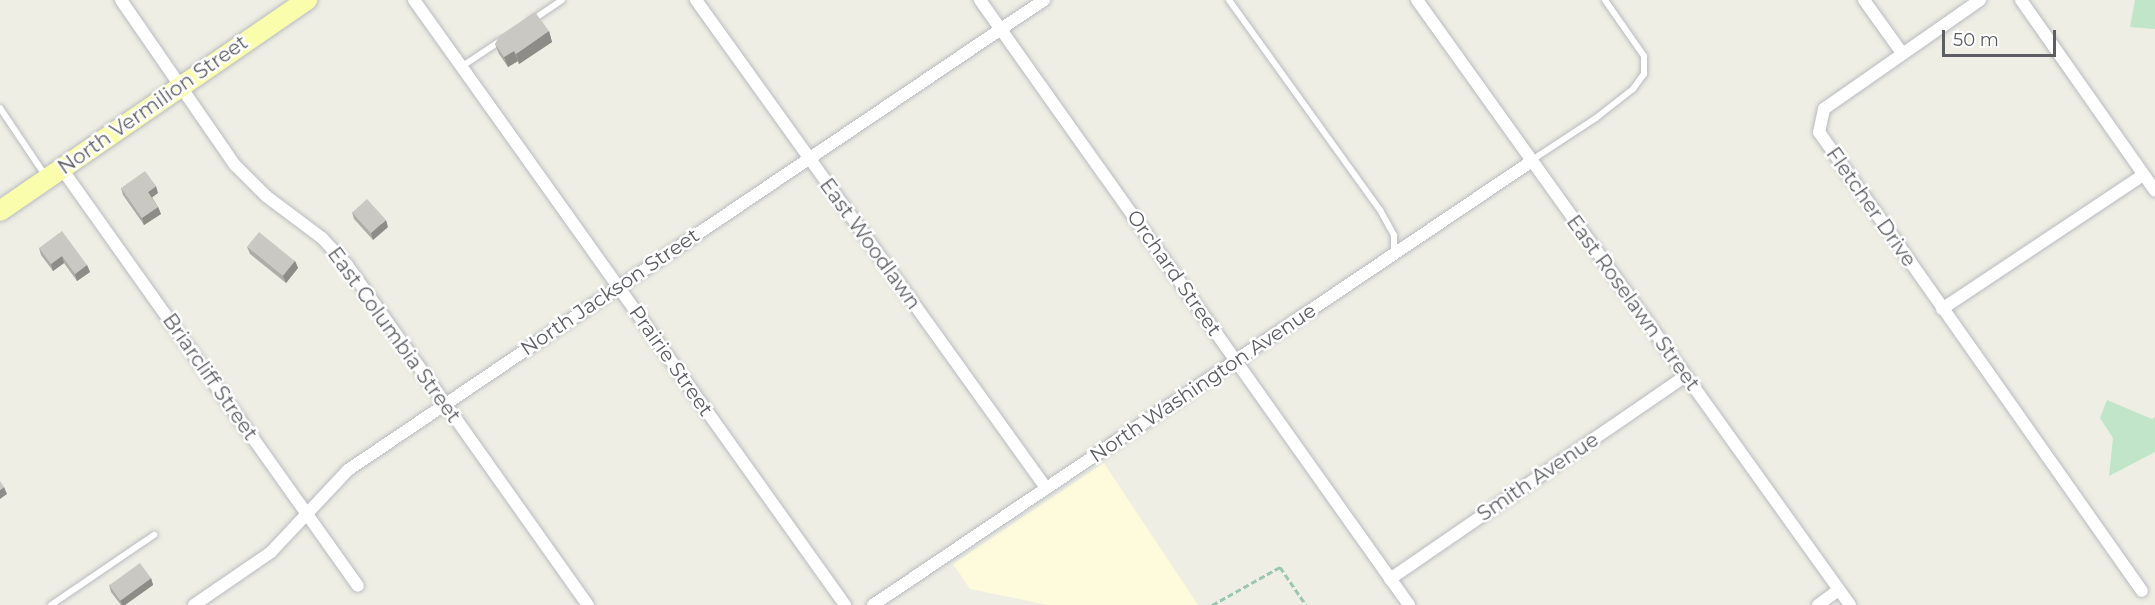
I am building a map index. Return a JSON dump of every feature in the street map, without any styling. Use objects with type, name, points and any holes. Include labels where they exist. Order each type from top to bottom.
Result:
[{"type":"main road","name":"North Vermilion Street","points":[[0,211],[307,0]]},
{"type":"street","name":"East Columbia Street","points":[[121,0],[235,165],[266,196],[322,238],[347,265],[588,605]]},
{"type":"street","name":"Prairie Street","points":[[414,0],[845,605]]},
{"type":"street","name":"East Woodlawn","points":[[696,0],[1046,488]]},
{"type":"street","name":"Orchard Street","points":[[980,0],[1408,605]]},
{"type":"street","name":"North Jackson Street","points":[[194,605],[271,552],[348,470],[807,157],[1044,0]]},
{"type":"street","name":"East Roselawn Street","points":[[1417,0],[1850,605]]},
{"type":"street","points":[[1864,0],[1902,53]]},
{"type":"street","name":"Fletcher Drive","points":[[1980,0],[1824,109],[1819,132],[2142,591]]},
{"type":"street","points":[[2020,0],[2155,191]]},
{"type":"street","name":"North Washington Avenue","points":[[873,605],[1532,160]]},
{"type":"street","name":"Briarcliff Street","points":[[54,174],[358,586]]},
{"type":"street","points":[[1942,309],[2143,175]]},
{"type":"street","name":"Smith Avenue","points":[[1390,579],[1685,376]]},
{"type":"street","points":[[1818,605],[1839,590]]},
{"type":"lane","points":[[521,27],[562,0]]},
{"type":"lane","points":[[1229,0],[1380,210],[1394,235],[1394,254]]},
{"type":"lane","points":[[1532,160],[1596,118],[1633,89],[1644,74],[1644,56],[1605,0]]},
{"type":"lane","points":[[461,67],[512,34]]},
{"type":"lane","points":[[0,108],[54,174]]},
{"type":"lane","points":[[51,605],[154,535]]},
{"type":"path","points":[[1212,605],[1280,567],[1306,605]]},
{"type":"shaded area","points":[[1104,463],[1198,605],[1048,605],[970,589],[953,564]]},
{"type":"green space","points":[[2135,0],[2155,0],[2155,29],[2130,27]]},
{"type":"green space","points":[[2107,400],[2152,419],[2155,417],[2155,452],[2109,476],[2113,438],[2100,418]]},
{"type":"building","points":[[535,12],[549,31],[516,54],[514,51],[504,57],[495,44],[499,36]]},
{"type":"building","points":[[145,171],[156,186],[148,192],[158,207],[142,218],[121,188]]},
{"type":"building","points":[[367,199],[386,220],[371,233],[352,212]]},
{"type":"building","points":[[62,231],[87,265],[75,274],[62,256],[51,264],[39,248]]},
{"type":"building","points":[[259,232],[295,261],[283,276],[247,247]]},
{"type":"building","points":[[140,563],[151,578],[120,601],[109,585]]}]
